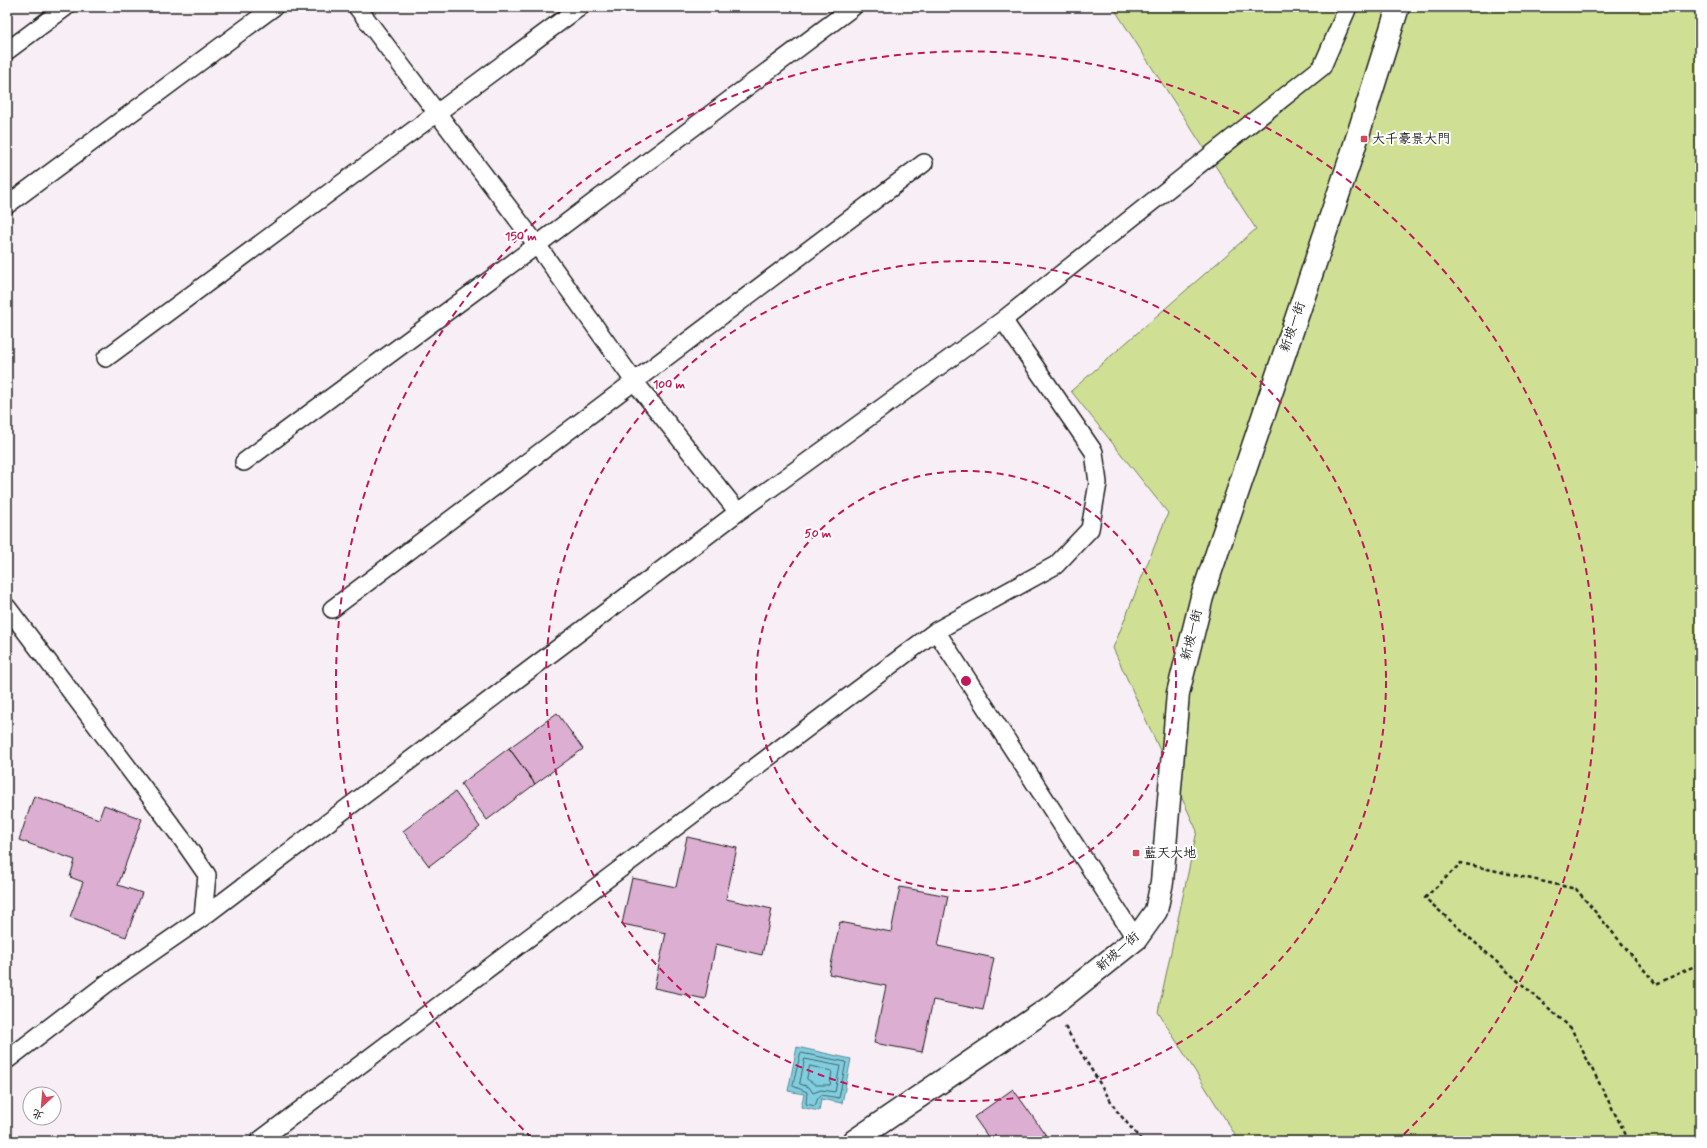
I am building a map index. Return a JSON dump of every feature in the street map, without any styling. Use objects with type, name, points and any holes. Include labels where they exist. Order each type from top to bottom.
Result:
[{"type":"street","name":"新坡一街","points":[[866,1137],[1052,1006],[1136,939],[1156,911],[1162,882],[1178,693],[1202,597],[1352,154],[1398,7]]},
{"type":"lane","points":[[7,51],[66,7]]},
{"type":"lane","points":[[7,205],[274,7]]},
{"type":"lane","points":[[356,7],[537,245],[634,381],[738,512]]},
{"type":"lane","points":[[106,358],[580,7]]},
{"type":"lane","points":[[244,462],[537,245],[853,7]]},
{"type":"lane","points":[[7,1060],[106,984],[203,917],[738,512],[1004,320],[1322,67],[1348,7]]},
{"type":"lane","points":[[332,609],[924,163]]},
{"type":"lane","points":[[259,1141],[936,631],[1056,565],[1090,529],[1098,483],[1094,452],[1004,320]]},
{"type":"lane","points":[[7,607],[12,626],[182,839],[207,875],[203,917]]},
{"type":"lane","points":[[936,631],[1136,939]]},
{"type":"path","points":[[1629,1141],[1571,1028],[1425,898],[1461,863],[1576,889],[1656,984],[1699,964],[1698,908],[1700,901]]},
{"type":"path","points":[[1052,1006],[1117,1110],[1142,1141]]},
{"type":"green space","points":[[1113,7],[1700,7],[1700,1141],[1239,1141],[1158,1012],[1197,831],[1113,648],[1168,513],[1071,391],[1256,229]]},
{"type":"water","points":[[797,1047],[851,1059],[842,1103],[821,1099],[819,1111],[801,1107],[804,1094],[788,1091]]},
{"type":"building","points":[[557,713],[583,749],[535,784],[509,748]]},
{"type":"building","points":[[509,748],[535,784],[487,820],[461,784]]},
{"type":"building","points":[[455,792],[480,827],[429,866],[403,831]]},
{"type":"building","points":[[34,796],[99,819],[104,805],[142,819],[118,885],[142,893],[126,937],[70,917],[83,882],[70,877],[75,860],[19,840]]},
{"type":"building","points":[[687,837],[737,848],[726,899],[772,909],[762,955],[716,944],[705,999],[654,988],[666,933],[622,924],[632,878],[676,887]]},
{"type":"building","points":[[900,887],[948,896],[938,946],[994,958],[983,1010],[933,1000],[922,1052],[874,1043],[886,986],[829,974],[840,922],[891,932]]},
{"type":"building","points":[[1013,1089],[1050,1141],[991,1141],[974,1117]]},
{"type":"place","name":"大千豪景大門","points":[[1364,139]]},
{"type":"place","name":"藍天大地","points":[[1136,853]]}]
